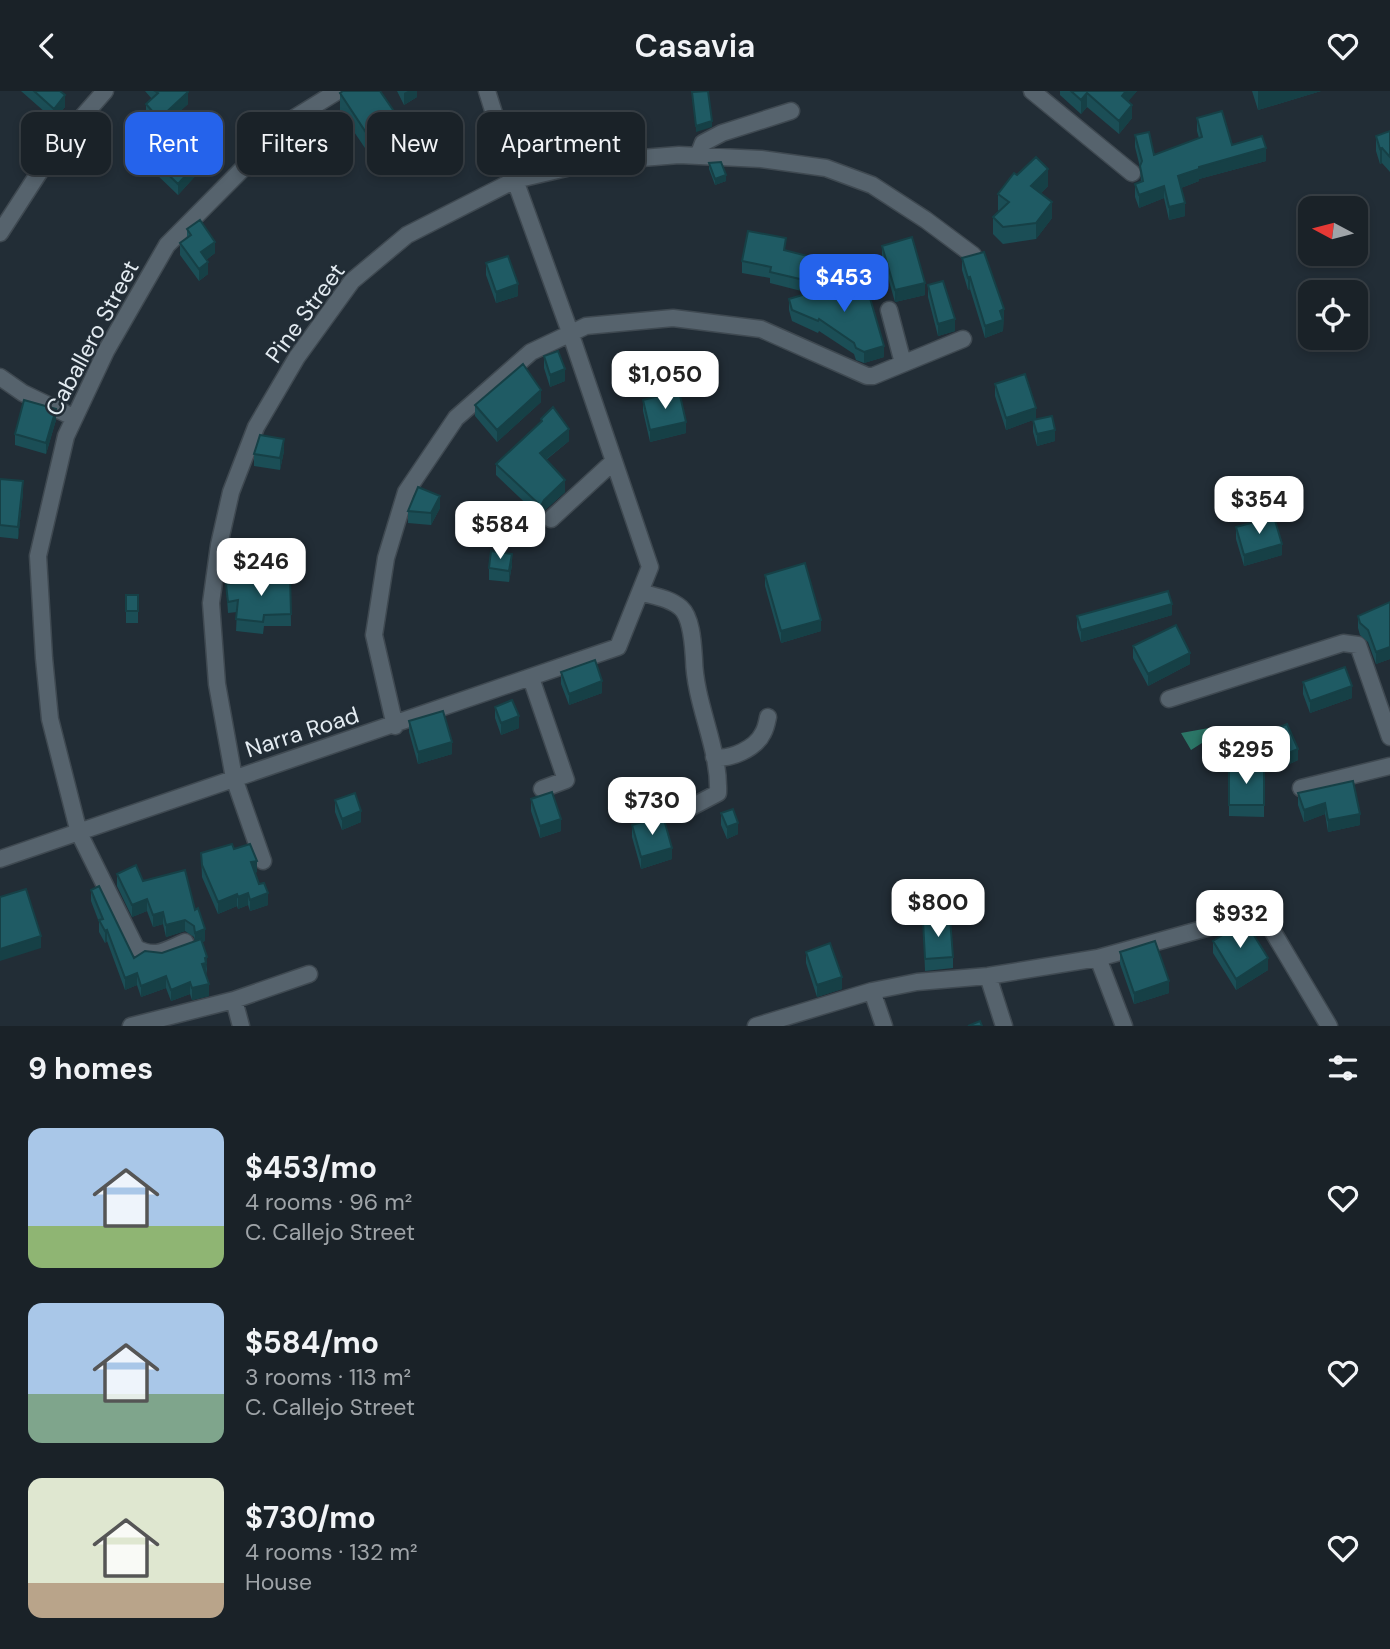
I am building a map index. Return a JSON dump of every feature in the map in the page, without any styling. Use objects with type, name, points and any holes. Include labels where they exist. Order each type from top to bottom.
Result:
[{"type":"street","points":[[0,233],[55,148],[105,91]]},
{"type":"street","name":"Caballero Street","points":[[185,942],[158,953],[146,953],[136,948],[79,833],[51,719],[38,557],[66,436],[73,417],[106,351],[167,245],[291,120],[338,91]]},
{"type":"street","points":[[487,91],[650,567],[640,592],[670,600],[683,609],[693,638],[698,699],[719,776],[718,793],[680,813]]},
{"type":"street","points":[[1032,91],[1132,173]]},
{"type":"street","points":[[698,156],[703,143],[722,133],[791,111]]},
{"type":"street","name":"Pine Street","points":[[263,861],[234,778],[217,684],[211,603],[219,545],[231,492],[256,427],[297,357],[352,281],[407,235],[516,180],[592,162],[679,155],[761,159],[826,168],[872,185],[973,255]]},
{"type":"street","points":[[890,310],[903,363]]},
{"type":"street","points":[[395,726],[374,635],[386,558],[406,492],[456,418],[531,352],[586,326],[673,318],[761,329],[867,376],[963,339]]},
{"type":"street","points":[[0,377],[23,393],[73,417]]},
{"type":"street","points":[[551,519],[614,461]]},
{"type":"street","name":"Narra Road","points":[[0,859],[395,726],[618,647],[640,592]]},
{"type":"street","points":[[1169,699],[1343,643],[1358,645],[1390,737]]},
{"type":"street","points":[[531,678],[566,780],[542,789]]},
{"type":"street","points":[[714,757],[742,753],[763,736],[768,717]]},
{"type":"street","points":[[1301,788],[1390,766]]},
{"type":"street","points":[[761,1025],[872,991],[917,982],[988,976],[1098,958],[1257,914],[1266,920],[1329,1026]]},
{"type":"street","points":[[1098,958],[1124,1026]]},
{"type":"street","points":[[133,1026],[234,1000],[309,974]]},
{"type":"street","points":[[988,976],[1004,1026]]},
{"type":"street","points":[[872,991],[884,1026]]},
{"type":"street","points":[[234,1000],[241,1026]]},
{"type":"shaded area","points":[[1209,728],[1216,734],[1212,743],[1202,743],[1191,750],[1181,733]]},
{"type":"building","points":[[34,91],[60,91],[65,95],[54,109]]},
{"type":"building","points":[[155,91],[188,92],[167,112],[153,112],[146,104],[158,93]]},
{"type":"building","points":[[380,91],[394,112],[367,112],[367,134],[340,93]]},
{"type":"building","points":[[708,91],[712,121],[696,126],[692,92]]},
{"type":"building","points":[[1071,91],[1126,91],[1122,96],[1132,105],[1119,121],[1087,93],[1081,100]]},
{"type":"building","points":[[1222,111],[1232,145],[1262,136],[1266,148],[1199,167],[1178,176],[1185,203],[1169,207],[1164,186],[1139,195],[1135,184],[1143,181],[1140,166],[1142,161],[1135,135],[1149,132],[1154,155],[1202,137],[1197,118]]},
{"type":"building","points":[[1390,131],[1390,157],[1380,149],[1376,136]]},
{"type":"building","points":[[1036,157],[1048,169],[1031,186],[1052,202],[1036,223],[1003,227],[993,217],[1009,202],[998,194],[1014,173],[1017,175]]},
{"type":"building","points":[[721,162],[726,175],[715,179],[709,163]]},
{"type":"building","points":[[169,175],[186,175],[178,184]]},
{"type":"building","points":[[200,220],[215,242],[201,252],[208,262],[199,269],[180,243],[191,235],[187,229]]},
{"type":"building","points":[[748,231],[786,238],[784,250],[823,260],[817,283],[770,272],[771,267],[742,261]]},
{"type":"building","points":[[912,237],[925,283],[895,290],[882,246]]},
{"type":"building","points":[[984,252],[1004,309],[1000,311],[1003,320],[985,326],[962,258]]},
{"type":"building","points":[[508,256],[518,284],[496,292],[486,263]]},
{"type":"building","points":[[865,281],[884,346],[864,352],[819,319],[818,321],[792,310],[789,299],[816,291],[814,296]]},
{"type":"building","points":[[943,281],[955,319],[938,324],[928,285]]},
{"type":"building","points":[[558,351],[565,369],[550,375],[544,356]]},
{"type":"building","points":[[523,364],[541,390],[497,430],[475,405]]},
{"type":"building","points":[[1025,374],[1036,408],[1006,418],[995,384]]},
{"type":"building","points":[[679,391],[686,422],[650,430],[643,400]]},
{"type":"building","points":[[24,400],[56,409],[46,443],[15,434]]},
{"type":"building","points":[[553,407],[569,429],[540,453],[565,480],[541,506],[496,464],[542,421]]},
{"type":"building","points":[[1052,416],[1055,430],[1037,434],[1033,420]]},
{"type":"building","points":[[260,435],[284,439],[280,458],[254,454]]},
{"type":"building","points":[[0,479],[23,481],[18,527],[0,525]]},
{"type":"building","points":[[418,487],[440,496],[431,513],[408,511]]},
{"type":"building","points":[[458,509],[471,511],[469,523],[456,521]]},
{"type":"building","points":[[1274,517],[1282,544],[1244,555],[1236,527]]},
{"type":"building","points":[[491,551],[512,554],[509,571],[489,568]]},
{"type":"building","points":[[805,563],[821,620],[781,631],[765,575]]},
{"type":"building","points":[[290,577],[291,614],[264,615],[263,622],[236,619],[238,600],[228,602],[226,584]]},
{"type":"building","points":[[1168,591],[1172,604],[1081,630],[1077,616]]},
{"type":"building","points":[[126,595],[138,595],[138,611],[126,611]]},
{"type":"building","points":[[1390,602],[1390,647],[1376,652],[1368,630],[1360,623],[1358,616]]},
{"type":"building","points":[[1176,625],[1190,653],[1148,674],[1133,646]]},
{"type":"building","points":[[595,660],[602,681],[569,694],[561,672]]},
{"type":"building","points":[[1345,667],[1352,686],[1310,701],[1303,682]]},
{"type":"building","points":[[512,700],[519,716],[501,723],[495,707]]},
{"type":"building","points":[[443,711],[452,742],[418,752],[409,721]]},
{"type":"building","points":[[1287,724],[1298,749],[1277,758],[1265,733]]},
{"type":"building","points":[[1229,767],[1264,767],[1264,805],[1229,805]]},
{"type":"building","points":[[1353,781],[1360,814],[1328,820],[1325,803],[1304,810],[1298,793]]},
{"type":"building","points":[[552,792],[561,819],[540,826],[531,799]]},
{"type":"building","points":[[355,793],[361,811],[342,819],[335,800]]},
{"type":"building","points":[[733,809],[738,823],[727,827],[721,813]]},
{"type":"building","points":[[663,816],[672,848],[641,857],[632,825]]},
{"type":"building","points":[[232,844],[234,849],[250,844],[257,861],[251,862],[259,884],[264,883],[268,893],[250,900],[248,893],[238,897],[237,894],[218,902],[202,865],[201,853]]},
{"type":"building","points":[[136,865],[143,881],[185,870],[195,910],[198,908],[205,929],[195,933],[194,926],[185,920],[166,925],[163,912],[153,915],[147,899],[132,905],[117,874]]},
{"type":"building","points":[[99,886],[134,958],[145,951],[162,953],[201,939],[207,957],[206,963],[202,964],[209,984],[192,988],[190,982],[171,990],[166,976],[141,986],[137,973],[125,978],[107,930],[105,931],[99,920],[103,919],[91,890]]},
{"type":"building","points":[[26,889],[41,936],[0,949],[0,897]]},
{"type":"building","points":[[950,918],[953,957],[925,959],[923,920]]},
{"type":"building","points":[[1245,921],[1268,958],[1236,979],[1213,941]]},
{"type":"building","points":[[1155,941],[1169,981],[1134,993],[1120,952]]},
{"type":"building","points":[[830,943],[842,977],[817,985],[806,952]]},
{"type":"building","points":[[980,1021],[982,1026],[968,1026]]}]
